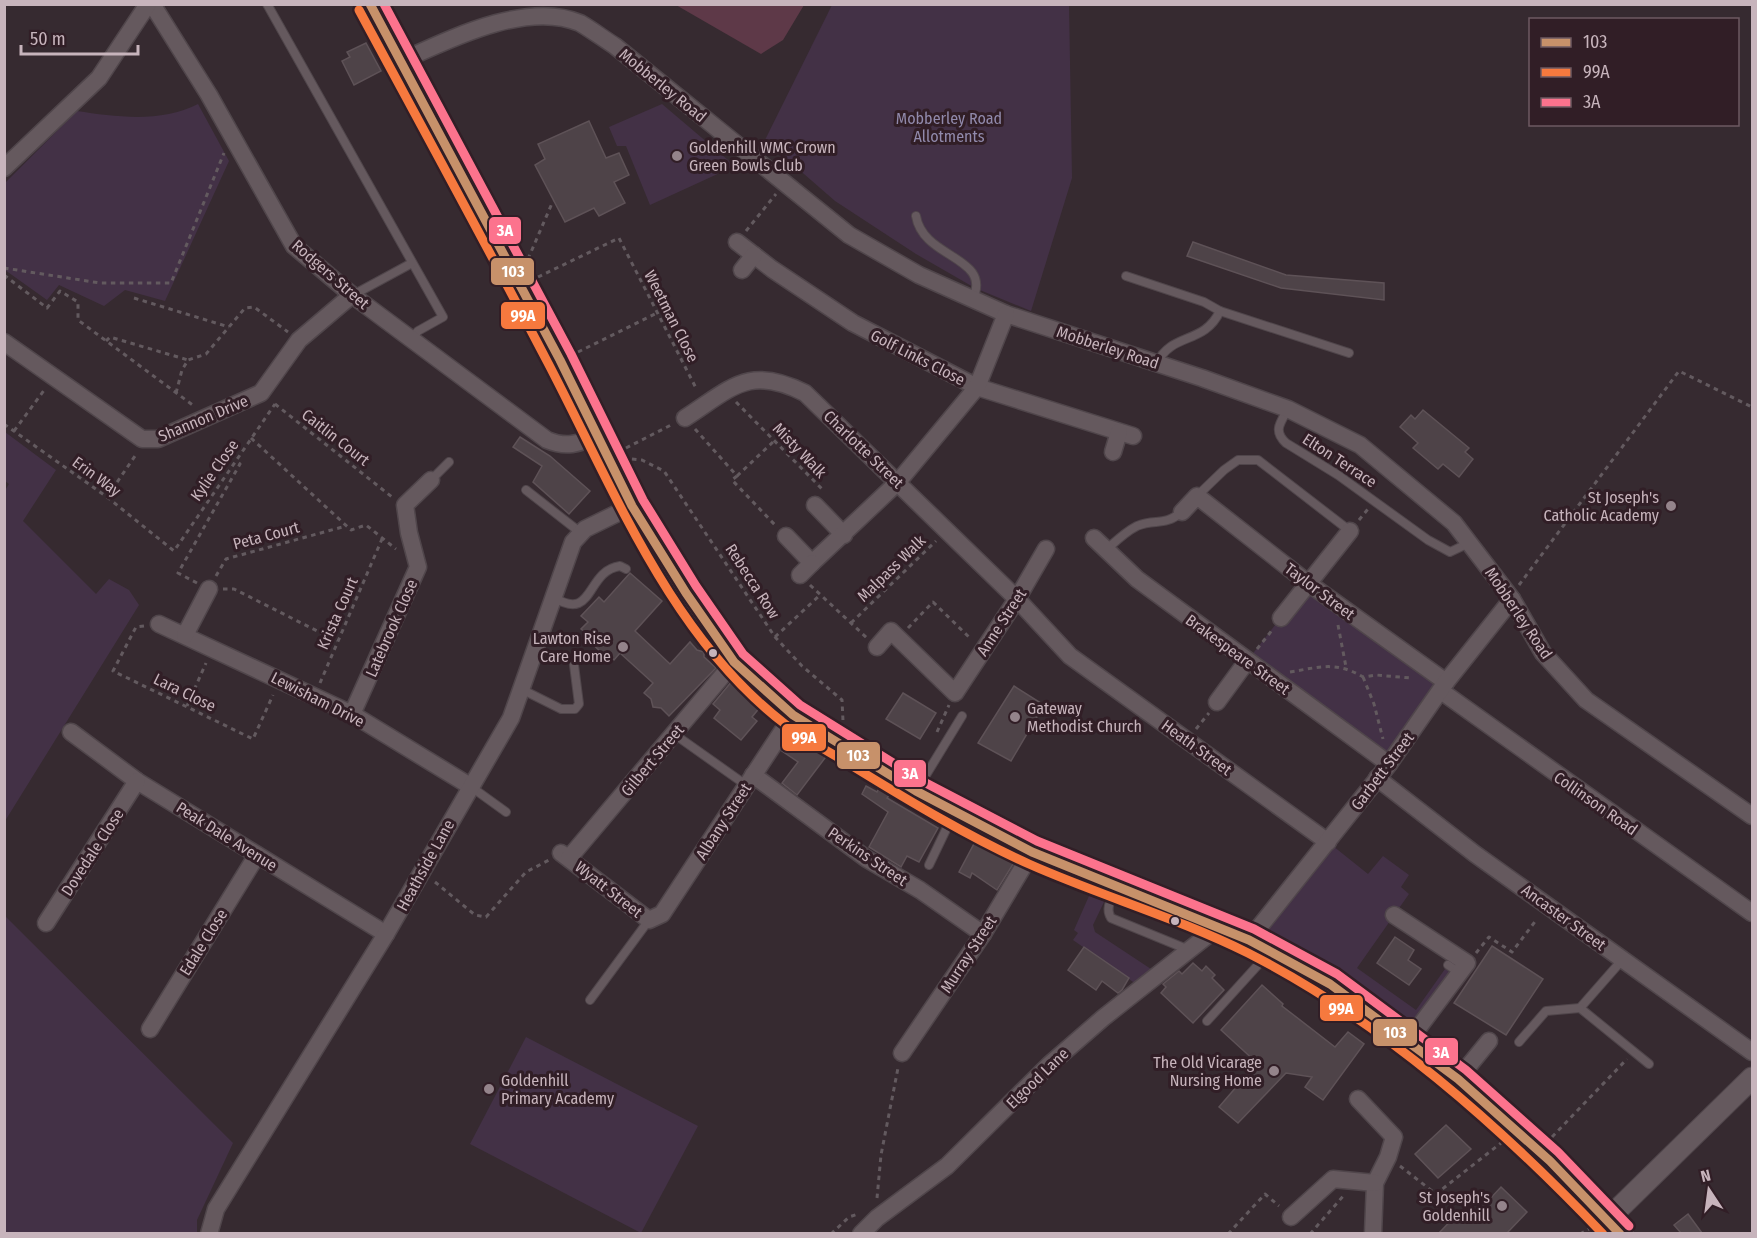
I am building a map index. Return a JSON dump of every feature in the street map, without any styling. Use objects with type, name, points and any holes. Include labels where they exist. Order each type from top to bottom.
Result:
[{"type":"main road","points":[[370,4],[560,360],[632,506],[686,593],[734,662],[793,715],[916,791],[1032,852],[1259,946],[1330,984],[1458,1079],[1539,1151],[1614,1226]]},
{"type":"street","name":"Rodgers Street","points":[[150,4],[231,135],[294,246],[352,295],[547,440],[560,446],[603,447]]},
{"type":"street","points":[[4,168],[99,78],[150,4]]},
{"type":"street","name":"Mobberley Road","points":[[399,62],[482,24],[530,16],[555,16],[579,22],[615,46],[849,235],[919,275],[1006,314],[1288,409],[1360,445],[1454,523],[1509,595],[1543,653],[1586,699],[1752,816]]},
{"type":"street","name":"Golf Links Close","points":[[738,242],[854,323],[977,387],[1126,434],[1113,452]]},
{"type":"street","points":[[742,270],[754,255]]},
{"type":"street","name":"Shannon Drive","points":[[4,342],[142,440],[158,439],[261,393],[299,340],[352,295]]},
{"type":"street","points":[[800,575],[898,482],[977,387],[1006,314]]},
{"type":"street","name":"Charlotte Street","points":[[686,418],[737,385],[760,378],[784,382],[805,393],[1017,599]]},
{"type":"street","points":[[400,503],[431,480]]},
{"type":"street","points":[[1182,512],[1197,496]]},
{"type":"street","name":"Taylor Street","points":[[1197,496],[1443,687]]},
{"type":"street","name":"Latebrook Close","points":[[352,714],[418,567],[400,503]]},
{"type":"street","points":[[814,505],[844,535]]},
{"type":"street","points":[[581,533],[632,506]]},
{"type":"street","points":[[1281,618],[1350,531]]},
{"type":"street","name":"Heathside Lane","points":[[209,1233],[216,1209],[386,934],[511,718],[573,543],[581,533]]},
{"type":"street","points":[[786,536],[812,563]]},
{"type":"street","name":"Brakespeare Street","points":[[1094,538],[1137,579],[1389,764]]},
{"type":"street","name":"Anne Street","points":[[898,638],[955,693],[991,643],[1046,549]]},
{"type":"street","points":[[185,635],[209,589]]},
{"type":"street","name":"Garbett Street","points":[[1259,946],[1328,842],[1389,764],[1509,595]]},
{"type":"street","name":"Heath Street","points":[[1017,599],[1070,656],[1328,842]]},
{"type":"street","name":"Lewisham Drive","points":[[159,624],[352,714],[470,786]]},
{"type":"street","points":[[877,647],[891,631],[898,638]]},
{"type":"street","points":[[1217,702],[1247,661]]},
{"type":"street","name":"Gilbert Street","points":[[565,855],[674,734],[734,662]]},
{"type":"street","name":"Collinson Road","points":[[1443,687],[1752,913]]},
{"type":"street","name":"Albany Street","points":[[649,920],[662,914],[793,715]]},
{"type":"street","name":"Peak Dale Avenue","points":[[71,732],[137,781],[386,934]]},
{"type":"street","name":"Ancaster Street","points":[[1377,778],[1752,1052]]},
{"type":"street","name":"Perkins Street","points":[[750,780],[867,860],[920,890],[983,934]]},
{"type":"street","name":"Dovedale Close","points":[[46,923],[137,781]]},
{"type":"street","name":"Murray Street","points":[[902,1053],[983,934],[1032,852]]},
{"type":"street","name":"Edale Close","points":[[150,1029],[257,855]]},
{"type":"street","name":"Wyatt Street","points":[[565,855],[649,920]]},
{"type":"street","points":[[1394,915],[1458,967],[1407,1043]]},
{"type":"street","name":"Elgood Lane","points":[[861,1233],[877,1218],[947,1166],[1058,1057],[1103,1018],[1217,928]]},
{"type":"street","points":[[1458,1079],[1489,1041]]},
{"type":"street","points":[[1614,1226],[1752,1078]]},
{"type":"street","points":[[1358,1099],[1394,1137],[1388,1157],[1375,1183],[1373,1233]]},
{"type":"street","points":[[1291,1217],[1333,1179],[1375,1183]]},
{"type":"lane","points":[[267,4],[444,317],[418,331],[411,339]]},
{"type":"lane","points":[[916,216],[918,228],[931,243],[974,273],[978,289],[973,299]]},
{"type":"lane","points":[[352,295],[412,263]]},
{"type":"lane","points":[[1126,276],[1204,302],[1220,311],[1348,353]]},
{"type":"lane","points":[[1157,363],[1163,351],[1208,330],[1220,311]]},
{"type":"lane","name":"Elton Terrace","points":[[1288,409],[1278,428],[1279,437],[1378,502]]},
{"type":"lane","points":[[1197,496],[1238,460],[1258,460],[1350,531]]},
{"type":"lane","points":[[431,480],[449,462]]},
{"type":"lane","points":[[526,490],[581,533]]},
{"type":"lane","points":[[1378,502],[1428,540],[1450,552],[1469,543]]},
{"type":"lane","points":[[1106,550],[1138,526],[1154,521],[1169,522],[1182,512]]},
{"type":"lane","points":[[553,597],[565,604],[577,605],[583,602],[608,570],[620,566],[626,569]]},
{"type":"lane","points":[[521,689],[561,709],[575,709],[579,704],[574,665]]},
{"type":"lane","points":[[916,791],[962,716]]},
{"type":"lane","points":[[674,734],[750,780]]},
{"type":"lane","points":[[470,786],[506,812]]},
{"type":"lane","points":[[929,865],[955,812]]},
{"type":"lane","points":[[1118,887],[1109,903],[1108,913],[1112,918],[1190,951]]},
{"type":"lane","points":[[590,999],[649,920]]},
{"type":"lane","points":[[1207,1021],[1259,946]]},
{"type":"lane","points":[[1519,1042],[1546,1011],[1580,1008],[1623,959]]},
{"type":"lane","points":[[1580,1008],[1648,1064]]},
{"type":"path","points":[[4,268],[100,283],[171,283],[231,135]]},
{"type":"path","points":[[738,242],[785,183]]},
{"type":"path","points":[[519,284],[553,201]]},
{"type":"path","name":"Weetman Close","points":[[519,284],[619,238],[705,405]]},
{"type":"path","points":[[4,275],[47,308],[60,291],[78,302],[78,320],[209,418]]},
{"type":"path","points":[[134,298],[229,327]]},
{"type":"path","points":[[176,393],[182,370],[189,360],[206,354],[245,308],[254,307],[299,340]]},
{"type":"path","points":[[560,360],[657,313]]},
{"type":"path","points":[[106,341],[110,337],[189,360]]},
{"type":"path","points":[[1509,595],[1679,371],[1752,407]]},
{"type":"path","points":[[14,431],[52,378]]},
{"type":"path","name":"Misty Walk","points":[[726,392],[832,499]]},
{"type":"path","name":"Caitlin Court","points":[[261,393],[400,503]]},
{"type":"path","name":"Kylie Close","points":[[174,551],[275,404]]},
{"type":"path","points":[[603,447],[686,418],[737,476]]},
{"type":"path","name":"Erin Way","points":[[4,424],[107,497],[174,551]]},
{"type":"path","points":[[251,438],[351,530],[366,525],[418,567]]},
{"type":"path","points":[[107,497],[146,439]]},
{"type":"path","points":[[774,441],[732,480],[786,536]]},
{"type":"path","name":"Rebecca Row","points":[[603,447],[642,460],[664,471],[775,637],[802,666],[842,700],[845,747]]},
{"type":"path","points":[[235,460],[240,464],[178,573],[209,589],[234,589],[338,641]]},
{"type":"path","points":[[1350,531],[1378,502]]},
{"type":"path","name":"Peta Court","points":[[209,589],[226,559],[346,526]]},
{"type":"path","name":"Malpass Walk","points":[[851,623],[947,530]]},
{"type":"path","name":"Krista Court","points":[[314,696],[382,539]]},
{"type":"path","points":[[800,575],[877,647]]},
{"type":"path","points":[[775,637],[821,595]]},
{"type":"path","points":[[1334,601],[1346,667]]},
{"type":"path","points":[[898,638],[933,602],[991,643]]},
{"type":"path","points":[[1247,661],[1281,618]]},
{"type":"path","name":"Lara Close","points":[[159,624],[136,627],[113,671],[253,739],[280,680]]},
{"type":"path","points":[[187,706],[213,648]]},
{"type":"path","points":[[1269,676],[1326,666],[1346,667],[1363,677],[1374,704],[1389,764]]},
{"type":"path","points":[[1363,677],[1376,675],[1416,678]]},
{"type":"path","points":[[1188,740],[1217,702]]},
{"type":"path","points":[[421,871],[475,915],[486,916],[526,872],[565,855]]},
{"type":"path","points":[[1458,967],[1489,937],[1512,952],[1548,905]]},
{"type":"path","points":[[1539,1151],[1634,1052]]},
{"type":"path","points":[[877,1218],[881,1155],[902,1053]]},
{"type":"path","points":[[1388,1157],[1436,1194],[1517,1131]]},
{"type":"path","points":[[1310,1233],[1356,1182]]},
{"type":"path","points":[[1228,1233],[1265,1194],[1291,1217]]},
{"type":"green space","name":"Mobberley Road Allotments","points":[[832,5],[1069,5],[1072,178],[1031,311],[975,288],[916,254],[835,201],[765,140]]},
{"type":"green space","points":[[198,104],[229,161],[165,301],[125,290],[104,306],[59,285],[47,300],[5,270],[5,183],[77,111],[139,117],[169,114]]},
{"type":"green space","name":"Goldenhill WMC Crown Green Bowls Club","points":[[662,104],[735,166],[650,205],[626,146],[617,146],[609,127]]},
{"type":"green space","points":[[5,432],[56,470],[23,521],[96,594],[109,579],[129,590],[139,605],[5,821],[4,492],[9,484],[5,481]]},
{"type":"green space","points":[[1308,583],[1446,682],[1389,764],[1247,661]]},
{"type":"green space","points":[[1328,842],[1368,874],[1383,856],[1409,875],[1401,887],[1409,894],[1357,968],[1416,1010],[1445,969],[1457,976],[1410,1039],[1253,936]]},
{"type":"green space","points":[[1089,896],[1109,903],[1104,902],[1093,925],[1095,932],[1154,971],[1136,984],[1073,940],[1078,933],[1074,930]]},
{"type":"green space","points":[[4,915],[233,1143],[197,1220],[197,1233],[5,1233]]},
{"type":"green space","points":[[526,1037],[698,1126],[641,1233],[470,1144]]},
{"type":"shaded area","points":[[676,5],[804,5],[783,40],[761,54]]},
{"type":"building","points":[[366,43],[381,71],[354,85],[342,61],[350,57],[347,52]]},
{"type":"building","points":[[589,121],[606,158],[619,153],[629,175],[614,182],[625,203],[599,216],[594,208],[565,222],[535,165],[545,159],[538,144]]},
{"type":"building","points":[[1193,242],[1286,275],[1384,283],[1384,300],[1281,288],[1187,256]]},
{"type":"building","points":[[1423,410],[1469,448],[1465,452],[1473,459],[1459,477],[1443,464],[1438,469],[1413,448],[1418,443],[1400,427],[1411,415],[1415,419]]},
{"type":"building","points":[[520,437],[550,456],[590,491],[569,514],[533,482],[542,466],[513,447]]},
{"type":"building","name":"Lawton Rise Care Home","points":[[630,573],[662,601],[635,631],[670,664],[690,642],[697,650],[704,652],[704,657],[716,668],[669,716],[661,708],[653,707],[651,699],[644,693],[653,683],[620,653],[614,660],[605,651],[603,654],[584,636],[586,633],[581,629],[588,622],[581,616],[599,597],[604,602]]},
{"type":"building","points":[[732,681],[761,706],[752,717],[757,721],[741,740],[714,718],[720,710],[713,704]]},
{"type":"building","name":"Gateway Methodist Church","points":[[1014,686],[1044,705],[1011,761],[978,743]]},
{"type":"building","points":[[903,693],[936,713],[920,739],[886,719]]},
{"type":"building","points":[[794,733],[828,754],[797,795],[782,783],[798,762],[782,751]]},
{"type":"building","points":[[866,786],[877,792],[880,786],[891,793],[887,798],[938,828],[919,862],[907,856],[901,867],[869,847],[888,812],[862,794]]},
{"type":"building","points":[[976,840],[1015,861],[997,890],[972,873],[970,878],[959,872]]},
{"type":"building","points":[[1395,937],[1414,950],[1408,960],[1421,969],[1409,985],[1377,963]]},
{"type":"building","points":[[1492,946],[1543,979],[1506,1035],[1454,1003]]},
{"type":"building","points":[[1084,947],[1129,978],[1122,990],[1118,993],[1102,981],[1096,990],[1068,970]]},
{"type":"building","points":[[1193,963],[1202,971],[1206,966],[1215,975],[1212,978],[1224,990],[1193,1023],[1161,993],[1166,987],[1163,984],[1179,971],[1182,974]]},
{"type":"building","name":"The Old Vicarage Nursing Home","points":[[1262,985],[1283,1004],[1282,1006],[1335,1047],[1348,1032],[1364,1044],[1323,1100],[1305,1087],[1312,1077],[1286,1073],[1238,1123],[1219,1107],[1257,1063],[1221,1030]]},
{"type":"building","points":[[1446,1125],[1471,1149],[1438,1178],[1415,1154]]},
{"type":"building","name":"St Joseph's Goldenhill","points":[[1501,1187],[1527,1212],[1507,1233],[1439,1233],[1460,1211],[1470,1220]]},
{"type":"building","points":[[1688,1214],[1702,1233],[1681,1233],[1674,1225]]},
{"type":"transit line","name":"103","points":[[370,4],[560,360],[632,506],[686,593],[734,662],[793,715],[916,791],[1032,852],[1249,940],[1330,984],[1458,1079],[1550,1161],[1620,1234]]},
{"type":"transit line","name":"3A","points":[[384,4],[571,354],[643,500],[696,586],[743,654],[800,705],[922,781],[1037,841],[1254,929],[1337,974],[1466,1070],[1558,1152],[1629,1226]]},
{"type":"transit line","name":"99A","points":[[359,10],[525,318],[621,509],[648,557],[677,604],[709,648],[744,688],[802,736],[962,831],[1056,876],[1221,940],[1298,980],[1392,1043],[1481,1115],[1603,1234]]},
{"type":"place","name":"Goldenhill WMC Crown Green Bowls Club","points":[[677,156]]},
{"type":"place","name":"St Joseph's Catholic Academy","points":[[1671,506]]},
{"type":"place","name":"Lawton Rise Care Home","points":[[623,647]]},
{"type":"place","name":"Gateway Methodist Church","points":[[1015,717]]},
{"type":"place","name":"The Old Vicarage Nursing Home","points":[[1274,1071]]},
{"type":"place","name":"Goldenhill Primary Academy","points":[[489,1089]]},
{"type":"place","name":"St Joseph's Goldenhill","points":[[1502,1206]]}]
